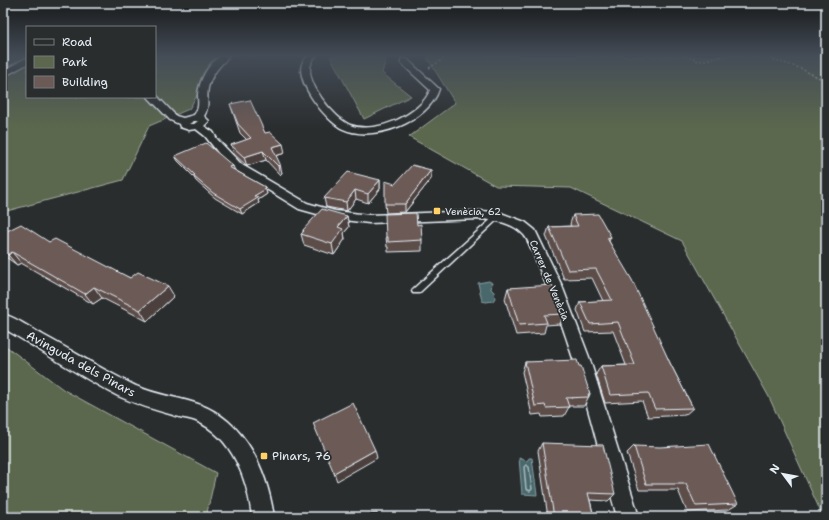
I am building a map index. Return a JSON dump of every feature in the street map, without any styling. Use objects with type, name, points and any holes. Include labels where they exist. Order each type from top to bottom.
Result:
[{"type":"street","points":[[154,98],[173,118],[184,122],[189,119],[198,122],[204,107],[203,94],[206,80]]},
{"type":"street","points":[[309,80],[312,90],[331,116],[347,126],[356,129],[385,128],[401,122],[429,101],[435,89],[426,80]]},
{"type":"street","name":"Carrer de Venècia","points":[[198,122],[227,157],[258,180],[303,206],[335,215],[369,219],[479,215],[498,216],[520,225],[530,233],[554,286],[581,357],[628,517]]},
{"type":"street","name":"Avinguda dels Pinars","points":[[3,320],[118,387],[138,396],[203,415],[224,430],[249,462],[256,482],[263,517]]},
{"type":"lane","points":[[416,290],[498,216]]},
{"type":"green space","points":[[3,80],[26,80],[26,98],[156,98],[156,80],[206,80],[189,109],[149,126],[123,180],[3,212]]},
{"type":"green space","points":[[343,80],[391,80],[411,96],[364,119]]},
{"type":"green space","points":[[441,80],[826,80],[826,517],[823,517],[769,397],[682,241],[571,188],[496,186],[409,137],[455,103]]},
{"type":"green space","points":[[3,344],[64,390],[216,473],[206,517],[3,517]]},
{"type":"water","points":[[489,281],[492,283],[491,289],[494,292],[495,298],[493,301],[486,302],[482,301],[478,283]]},
{"type":"water","points":[[519,458],[527,461],[529,458],[532,458],[537,495],[522,494]]},
{"type":"building","points":[[250,100],[265,133],[270,132],[283,144],[272,147],[280,164],[278,166],[263,151],[244,157],[231,145],[251,138],[238,124],[230,104]]},
{"type":"building","points":[[206,143],[233,166],[229,167],[265,187],[264,188],[266,189],[254,196],[258,198],[240,209],[213,193],[193,176],[195,175],[175,156]]},
{"type":"building","points":[[412,165],[431,170],[405,204],[385,204],[385,181],[395,184]]},
{"type":"building","points":[[348,172],[380,180],[368,194],[355,190],[346,202],[324,198]]},
{"type":"building","points":[[322,209],[347,216],[338,227],[343,229],[332,244],[301,234]]},
{"type":"building","points":[[416,213],[417,225],[421,224],[422,240],[388,242],[388,237],[386,237],[385,214]]},
{"type":"building","points":[[598,214],[611,237],[607,238],[632,280],[670,363],[693,408],[655,409],[648,393],[610,395],[601,366],[635,365],[618,322],[590,324],[580,302],[612,300],[596,269],[568,270],[549,227],[578,226],[573,215]]},
{"type":"building","points":[[21,224],[49,242],[55,239],[130,278],[138,272],[168,286],[140,310],[94,287],[85,294],[12,252],[8,255],[3,251],[3,233]]},
{"type":"building","points":[[552,285],[564,314],[544,315],[547,323],[519,325],[508,288]]},
{"type":"building","points":[[577,360],[579,366],[581,366],[590,394],[588,394],[589,397],[566,398],[569,407],[546,408],[545,405],[535,406],[525,362]]},
{"type":"building","points":[[353,403],[375,450],[334,473],[313,423]]},
{"type":"building","points":[[542,443],[603,445],[615,494],[588,493],[594,517],[554,517]]},
{"type":"building","points":[[709,444],[738,504],[696,506],[686,484],[646,484],[634,446],[660,447]]},
{"type":"building","points":[[377,513],[377,517],[347,517]]},
{"type":"place","name":"Venècia, 62","points":[[437,211]]},
{"type":"place","name":"Pinars, 76","points":[[264,456]]}]
